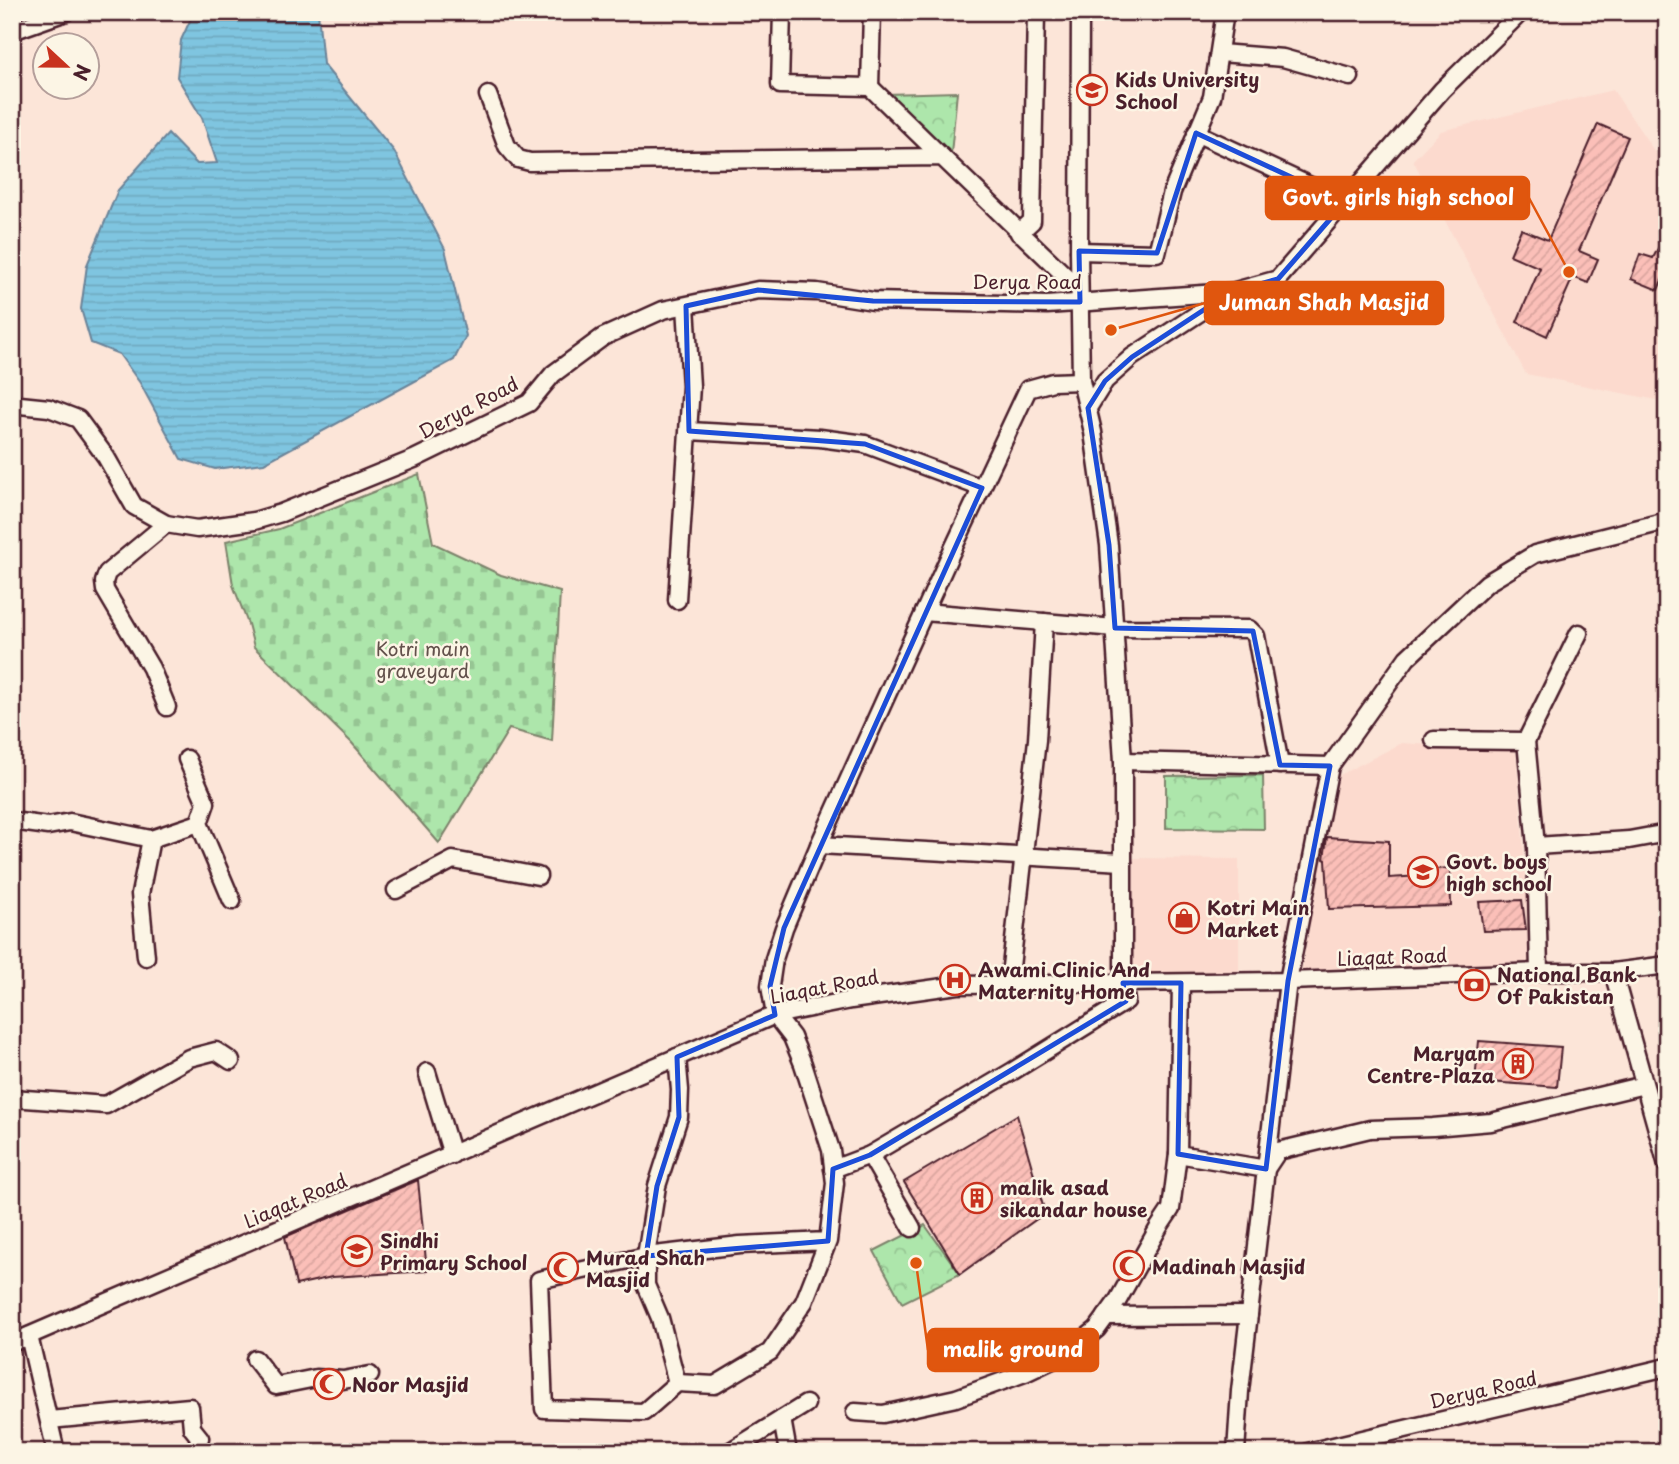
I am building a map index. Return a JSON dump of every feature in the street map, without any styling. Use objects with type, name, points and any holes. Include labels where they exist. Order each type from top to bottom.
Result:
[{"type":"street","points":[[18,29],[65,12]]},
{"type":"street","points":[[782,12],[780,85],[870,87],[1080,296]]},
{"type":"street","points":[[870,87],[872,12]]},
{"type":"street","points":[[1019,233],[1032,220],[1036,12]]},
{"type":"street","points":[[833,1169],[870,1155],[1126,1001],[1123,983],[1124,761],[1109,545],[1093,432],[1081,381],[1080,12]]},
{"type":"street","points":[[1079,251],[1157,253],[1172,192],[1212,97],[1225,12]]},
{"type":"street","points":[[1088,408],[1105,381],[1132,357],[1231,292],[1279,279],[1442,90],[1521,12]]},
{"type":"street","points":[[1220,53],[1283,58],[1350,78]]},
{"type":"street","points":[[488,95],[507,146],[518,159],[530,162],[942,157]]},
{"type":"street","points":[[1196,133],[1345,202]]},
{"type":"street","name":"Derya Road","points":[[12,406],[49,408],[78,419],[106,457],[134,506],[166,524],[197,528],[254,521],[281,513],[414,459],[529,403],[553,374],[603,337],[663,310],[758,290],[817,292],[873,301],[1048,305],[1080,296],[1231,292]]},
{"type":"street","points":[[677,600],[691,386],[686,306]]},
{"type":"street","points":[[828,1241],[740,1245],[646,1256],[539,1280],[544,1409],[644,1412],[677,1383],[715,1385],[770,1352],[804,1302],[828,1241],[835,1183],[822,1118],[808,1076],[792,1037],[775,1015],[770,986],[774,959],[819,845],[1028,389],[1053,382],[1081,381]]},
{"type":"street","points":[[689,431],[820,438],[865,444],[982,488]]},
{"type":"street","points":[[1236,1452],[1249,1315],[1288,981],[1330,766],[1406,658],[1487,583],[1535,554],[1667,521]]},
{"type":"street","points":[[166,524],[107,573],[104,582],[105,590],[151,668],[167,707]]},
{"type":"street","points":[[924,612],[1115,628],[1249,629],[1256,636],[1280,765]]},
{"type":"street","points":[[1009,984],[1037,740],[1044,622]]},
{"type":"street","points":[[1539,972],[1536,846],[1526,741],[1579,634]]},
{"type":"street","points":[[1434,740],[1526,741]]},
{"type":"street","points":[[187,759],[206,803],[199,822],[232,901]]},
{"type":"street","points":[[1124,761],[1330,766]]},
{"type":"street","points":[[12,821],[48,826],[70,822],[151,839],[199,822]]},
{"type":"street","points":[[1536,846],[1629,841],[1667,833]]},
{"type":"street","points":[[146,957],[140,894],[151,839]]},
{"type":"street","points":[[819,845],[1123,862]]},
{"type":"street","points":[[397,890],[453,860],[538,876]]},
{"type":"street","name":"Liaqat Road","points":[[12,1343],[775,1015],[851,1000],[944,987],[1613,972],[1667,965]]},
{"type":"street","points":[[1613,972],[1667,1166]]},
{"type":"street","points":[[855,1412],[883,1414],[956,1398],[1025,1373],[1066,1353],[1097,1329],[1118,1300],[1171,1209],[1178,1154],[1181,983]]},
{"type":"street","points":[[12,1098],[106,1105],[188,1058],[216,1051],[231,1062]]},
{"type":"street","points":[[677,1057],[679,1117],[657,1186],[646,1256],[646,1285],[660,1318],[677,1383]]},
{"type":"street","points":[[426,1072],[452,1154]]},
{"type":"street","points":[[1266,1169],[1278,1151],[1340,1135],[1370,1129],[1491,1122],[1644,1085]]},
{"type":"street","points":[[1178,1154],[1266,1169]]},
{"type":"street","points":[[870,1155],[912,1228]]},
{"type":"street","points":[[1106,1316],[1249,1315]]},
{"type":"street","points":[[29,1336],[56,1452]]},
{"type":"street","points":[[255,1359],[276,1386],[316,1378],[343,1380],[370,1375]]},
{"type":"street","name":"Derya Road","points":[[1308,1452],[1667,1367]]},
{"type":"street","points":[[729,1452],[806,1404]]},
{"type":"street","points":[[49,1420],[190,1407],[192,1428],[200,1438],[194,1452]]},
{"type":"street","points":[[782,1419],[788,1452]]},
{"type":"highlighted area","points":[[1196,133],[1345,202],[1278,279],[1231,292],[1132,357],[1105,381],[1088,408],[1109,545],[1115,628],[1253,631],[1280,765],[1330,766],[1288,981],[1266,1169],[1178,1154],[1181,983],[1123,983],[1126,1001],[870,1155],[833,1169],[828,1241],[646,1256],[657,1186],[679,1117],[677,1057],[775,1015],[770,986],[784,928],[982,488],[865,444],[689,431],[686,306],[758,290],[873,301],[1080,302],[1079,251],[1157,253]]},
{"type":"shaded area","points":[[1613,90],[1667,170],[1667,402],[1526,374],[1413,160],[1441,131]]},
{"type":"shaded area","name":"Govt. boys high school","points":[[1402,743],[1516,751],[1533,968],[1301,974],[1336,777]]},
{"type":"shaded area","name":"Kotri Main Market","points":[[1128,858],[1239,859],[1239,978],[1128,979]]},
{"type":"green space","points":[[957,92],[951,154],[887,94]]},
{"type":"green space","name":"Kotri main graveyard","points":[[419,474],[433,543],[501,575],[560,592],[552,741],[509,729],[439,843],[351,742],[254,647],[233,585],[226,541],[279,529]]},
{"type":"green space","points":[[1263,775],[1264,829],[1166,828],[1166,776]]},
{"type":"green space","points":[[925,1225],[960,1274],[902,1303],[874,1251]]},
{"type":"water","points":[[194,12],[318,12],[323,64],[394,151],[445,249],[466,336],[454,360],[264,463],[215,469],[181,459],[140,383],[119,354],[91,343],[81,309],[87,265],[118,190],[168,134],[197,164],[217,163],[202,118],[177,77],[181,40]]},
{"type":"building","points":[[1598,124],[1628,137],[1579,251],[1598,259],[1588,283],[1573,277],[1547,336],[1517,322],[1540,268],[1510,255],[1521,229],[1548,240]]},
{"type":"building","points":[[1667,231],[1667,268],[1658,290],[1631,279],[1640,254],[1653,258]]},
{"type":"building","points":[[1327,837],[1389,841],[1389,878],[1421,876],[1421,870],[1450,868],[1451,906],[1329,909],[1324,859]]},
{"type":"building","points":[[1522,900],[1526,930],[1483,931],[1479,902]]},
{"type":"building","name":"Maryam Centre-Plaza","points":[[1479,1041],[1561,1047],[1557,1087],[1475,1081]]},
{"type":"building","name":"malik asad sikandar house","points":[[1017,1115],[1045,1213],[960,1274],[904,1182]]},
{"type":"building","name":"Sindhi Primary School","points":[[418,1180],[427,1271],[332,1277],[296,1285],[285,1237]]},
{"type":"place","name":"Kids University School","points":[[1092,90]]},
{"type":"place","name":"Govt. girls high school","points":[[1569,272]]},
{"type":"place","name":"Juman Shah Masjid","points":[[1111,330]]},
{"type":"place","name":"Govt. boys high school","points":[[1423,872]]},
{"type":"place","name":"Kotri Main Market","points":[[1184,918]]},
{"type":"place","name":"Awami Clinic And Maternity Home","points":[[955,980]]},
{"type":"place","name":"National Bank Of Pakistan","points":[[1474,985]]},
{"type":"place","name":"Maryam Centre-Plaza","points":[[1518,1064]]},
{"type":"place","name":"malik asad sikandar house","points":[[977,1198]]},
{"type":"place","name":"Sindhi Primary School","points":[[357,1251]]},
{"type":"place","name":"malik ground","points":[[916,1263]]},
{"type":"place","name":"Madinah Masjid","points":[[1129,1266]]},
{"type":"place","name":"Murad Shah Masjid","points":[[563,1268]]},
{"type":"place","name":"Noor Masjid","points":[[329,1384]]}]
